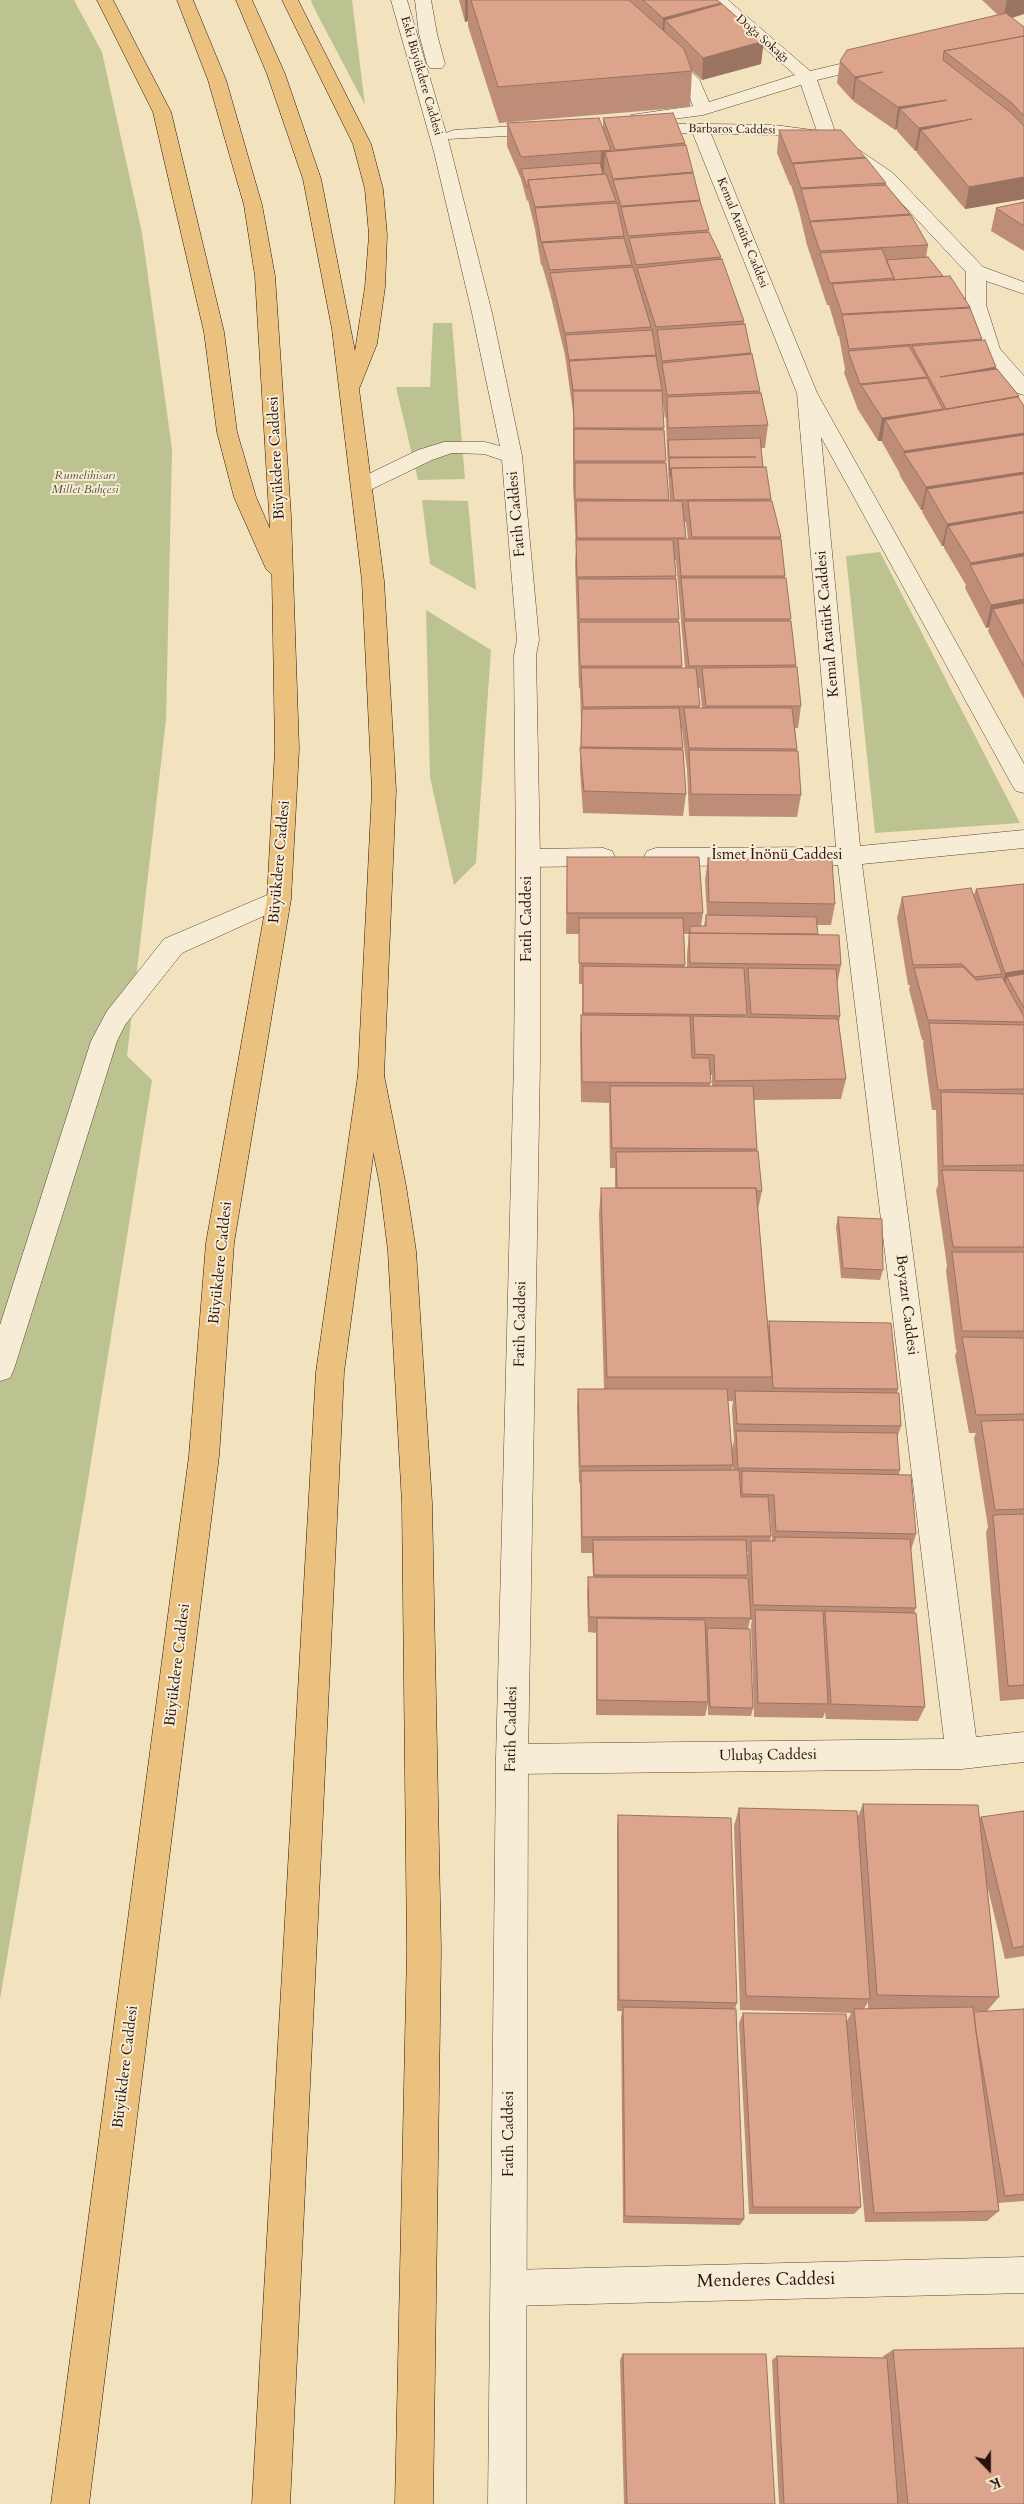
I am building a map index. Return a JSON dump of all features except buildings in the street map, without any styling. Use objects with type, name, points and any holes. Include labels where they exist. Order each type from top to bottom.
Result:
[{"type":"main road","points":[[105,0],[162,112],[214,332],[227,432],[245,497],[283,583]]},
{"type":"main road","name":"Büyükdere Caddesi","points":[[70,2504],[204,1456],[220,1243],[279,899],[287,749],[283,583],[273,378],[265,276],[256,223],[226,110],[185,0]]},
{"type":"main road","points":[[244,0],[276,74],[312,179],[342,329],[374,600],[384,790],[371,1075],[330,1372],[271,2504]]},
{"type":"main road","points":[[290,0],[362,144],[374,189],[378,235],[375,287],[367,344],[348,392]]},
{"type":"main road","points":[[371,1075],[393,1186],[402,1251],[417,1503],[424,1950],[414,2504]]},
{"type":"street","name":"Eski Büyükdere Caddesi","points":[[399,0],[448,144]]},
{"type":"street","points":[[423,0],[448,144],[565,128]]},
{"type":"street","name":"Doğa Sokağı","points":[[718,0],[807,77]]},
{"type":"street","name":"Kemal Atatürk Caddesi","points":[[652,45],[693,83],[702,120],[807,393],[1024,785]]},
{"type":"street","points":[[702,120],[807,77],[892,57]]},
{"type":"street","points":[[807,77],[828,137]]},
{"type":"street","name":"Barbaros Caddesi","points":[[622,124],[702,120],[828,137],[887,177],[976,271]]},
{"type":"street","name":"Fatih Caddesi","points":[[448,144],[512,456],[528,640],[525,655],[528,858],[526,1071],[512,1759],[507,2504]]},
{"type":"street","points":[[1024,288],[976,271],[976,305],[992,350],[1024,389]]},
{"type":"street","name":"Kemal Atatürk Caddesi","points":[[807,393],[849,856]]},
{"type":"street","points":[[361,486],[425,455],[451,447],[485,448],[512,456]]},
{"type":"street","name":"İsmet İnönü Caddesi","points":[[528,858],[849,856],[1024,839]]},
{"type":"street","name":"Beyazıt Caddesi","points":[[849,856],[962,1754]]},
{"type":"street","points":[[0,1369],[104,1041],[116,1018],[173,946],[279,899]]},
{"type":"street","name":"Ulubaş Caddesi","points":[[512,1759],[962,1754],[1024,1747]]},
{"type":"street","name":"Menderes Caddesi","points":[[509,2288],[1024,2275]]},
{"type":"green space","name":"Rumelihisarı Millet Bahçesi","points":[[0,0],[74,0],[102,52],[142,233],[172,449],[166,720],[127,1056],[152,1080],[86,1493],[0,1999]]},
{"type":"green space","points":[[311,0],[352,0],[365,105],[313,6]]},
{"type":"green space","points":[[433,323],[452,323],[465,479],[418,480],[396,387],[430,387]]},
{"type":"green space","points":[[422,500],[468,501],[476,590],[430,564]]},
{"type":"green space","points":[[880,552],[1020,823],[875,833],[846,556]]},
{"type":"green space","points":[[426,610],[491,650],[476,863],[454,885],[430,777]]}]
